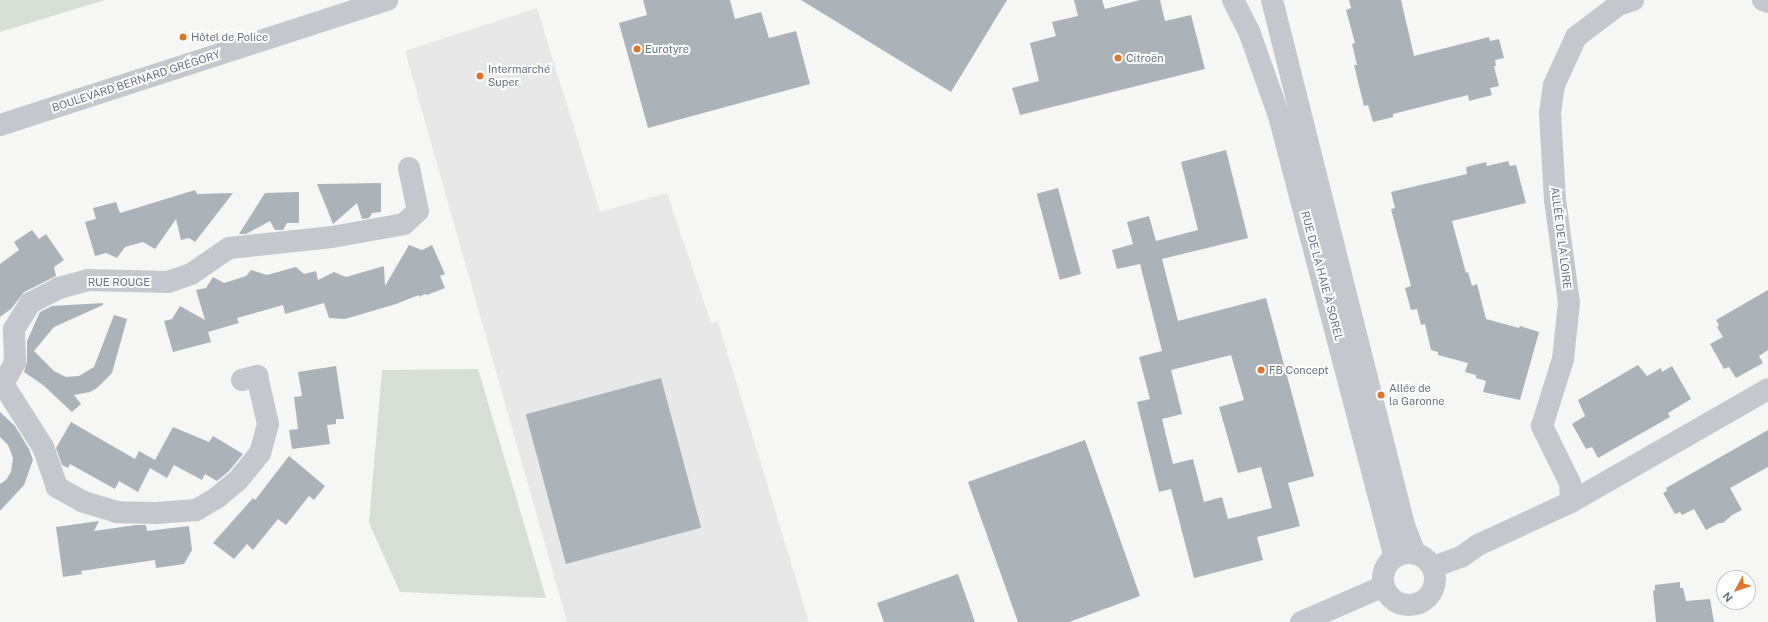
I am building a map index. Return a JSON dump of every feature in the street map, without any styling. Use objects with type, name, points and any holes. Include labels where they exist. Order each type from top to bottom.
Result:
[{"type":"street","name":"BOULEVARD BERNARD GRÉGORY","points":[[0,125],[387,0]]},
{"type":"street","name":"RUE DE LA HAIE À SOREL","points":[[1233,0],[1250,34],[1279,116],[1405,555]]},
{"type":"street","name":"RUE DE LA HAIE À SOREL","points":[[1272,0],[1404,525],[1405,555]]},
{"type":"street","name":"ALLÉE DE LA LOIRE","points":[[1571,502],[1570,483],[1542,426],[1563,359],[1569,303],[1555,200],[1550,113],[1554,85],[1576,37],[1618,5],[1633,0]]},
{"type":"street","points":[[1763,0],[1768,2]]},
{"type":"street","name":"RUE ROUGE","points":[[242,380],[257,376],[268,424],[260,453],[238,480],[218,497],[196,510],[156,513],[117,512],[82,501],[57,487],[43,448],[2,385],[15,362],[14,329],[30,303],[53,291],[88,280],[168,282],[191,274],[229,248],[332,237],[404,224],[418,211],[409,168]]},
{"type":"street","points":[[1433,567],[1461,557],[1478,545],[1571,502],[1768,389]]},
{"type":"street","points":[[1405,555],[1427,560],[1433,567],[1436,578],[1435,587],[1424,602],[1418,614],[1394,601],[1388,595],[1384,586],[1384,571],[1388,563],[1405,555]]},
{"type":"street","points":[[1301,622],[1384,586]]},
{"type":"shaded area","points":[[0,0],[105,0],[0,32]]},
{"type":"shaded area","points":[[537,8],[600,212],[667,193],[711,323],[718,322],[809,622],[567,622],[405,51]]},
{"type":"shaded area","points":[[478,369],[546,598],[400,592],[369,523],[382,370]]},
{"type":"building","points":[[643,0],[730,0],[735,19],[761,12],[769,38],[796,31],[810,84],[648,128],[619,23],[647,15]]},
{"type":"building","points":[[801,0],[1007,0],[951,92]]},
{"type":"building","name":"Citroën","points":[[1074,0],[1102,0],[1105,9],[1140,0],[1160,0],[1165,21],[1191,15],[1205,69],[1020,115],[1012,88],[1039,81],[1030,43],[1056,36],[1052,22],[1078,16]]},
{"type":"building","points":[[1349,0],[1401,0],[1414,56],[1489,37],[1490,41],[1499,39],[1504,58],[1495,60],[1496,66],[1494,66],[1499,86],[1490,88],[1492,95],[1469,101],[1468,95],[1393,114],[1393,117],[1373,122],[1368,105],[1364,106],[1354,65],[1357,65],[1352,44],[1355,43],[1346,10],[1351,8]]},
{"type":"building","points":[[1226,150],[1248,238],[1162,259],[1178,321],[1266,298],[1314,476],[1288,483],[1300,526],[1257,537],[1263,560],[1194,578],[1171,489],[1159,492],[1137,402],[1150,399],[1139,357],[1162,351],[1140,264],[1117,269],[1112,250],[1133,244],[1127,222],[1149,216],[1156,241],[1198,230],[1181,162]],"holes":[[[1231,355],[1244,400],[1219,407],[1238,473],[1261,467],[1272,508],[1228,519],[1222,497],[1204,502],[1193,459],[1173,464],[1162,419],[1182,414],[1171,370]]]},
{"type":"building","points":[[1508,161],[1510,166],[1516,165],[1526,203],[1452,221],[1466,273],[1468,272],[1472,286],[1477,284],[1486,319],[1519,328],[1520,326],[1539,332],[1520,400],[1483,392],[1486,381],[1476,378],[1476,375],[1465,372],[1468,363],[1438,355],[1438,352],[1431,350],[1425,324],[1421,325],[1417,309],[1411,310],[1405,288],[1411,286],[1391,209],[1395,208],[1391,192],[1467,174],[1466,167],[1486,162],[1487,166]]},
{"type":"building","points":[[381,183],[381,212],[372,213],[369,218],[362,219],[357,203],[333,224],[317,184]]},
{"type":"building","points":[[1058,188],[1081,274],[1060,280],[1037,194]]},
{"type":"building","points":[[195,190],[197,194],[233,193],[195,242],[189,238],[181,240],[176,219],[155,249],[143,242],[125,247],[117,258],[106,253],[95,256],[85,222],[96,219],[93,208],[116,202],[120,213]]},
{"type":"building","points":[[299,192],[299,223],[287,223],[283,230],[275,230],[270,221],[246,234],[239,234],[265,193]]},
{"type":"building","points":[[32,230],[39,239],[46,234],[64,260],[54,267],[56,276],[24,292],[11,309],[0,317],[0,264],[19,250],[14,242]]},
{"type":"building","points":[[409,245],[422,250],[432,245],[445,274],[440,276],[445,288],[427,295],[425,294],[419,297],[419,295],[396,304],[345,319],[329,318],[324,303],[285,314],[283,305],[237,318],[239,323],[208,332],[211,342],[173,352],[164,321],[172,319],[180,306],[205,320],[196,290],[206,288],[213,277],[224,283],[246,276],[251,270],[267,275],[296,267],[304,274],[316,271],[318,280],[334,272],[346,277],[384,266],[385,286]]},
{"type":"building","points":[[1768,290],[1768,350],[1759,356],[1763,363],[1736,378],[1729,367],[1724,369],[1710,344],[1723,337],[1717,327],[1719,325],[1716,320]]},
{"type":"building","points":[[103,303],[103,305],[54,327],[34,351],[54,371],[66,377],[79,376],[94,367],[114,315],[127,319],[112,373],[97,388],[90,392],[74,395],[81,404],[72,412],[43,385],[24,372],[27,362],[27,341],[40,312],[52,306]]},
{"type":"building","points":[[1638,365],[1647,376],[1661,368],[1662,372],[1672,366],[1691,399],[1668,413],[1670,417],[1598,458],[1592,447],[1586,449],[1572,424],[1585,416],[1578,400]]},
{"type":"building","points":[[336,366],[344,419],[336,419],[336,424],[327,425],[330,444],[292,449],[289,430],[298,429],[294,397],[302,396],[298,372]]},
{"type":"building","points":[[661,378],[701,528],[566,564],[526,414]]},
{"type":"building","points":[[0,412],[15,426],[29,449],[33,460],[24,485],[0,511],[0,484],[6,480],[11,472],[13,458],[8,445],[0,437]]},
{"type":"building","points":[[71,422],[135,459],[139,451],[155,460],[173,427],[209,442],[213,436],[243,454],[229,471],[217,481],[205,474],[202,480],[174,465],[167,478],[150,468],[138,492],[119,481],[115,489],[70,464],[68,468],[62,465],[56,448]]},
{"type":"building","points":[[1768,430],[1768,467],[1730,488],[1742,510],[1732,515],[1723,523],[1719,523],[1706,530],[1694,509],[1682,515],[1680,512],[1675,514],[1663,493],[1667,491],[1666,488]]},
{"type":"building","points":[[1085,440],[1140,596],[1069,622],[1018,622],[968,482]]},
{"type":"building","points":[[289,456],[325,486],[314,500],[309,496],[286,525],[278,519],[253,550],[247,544],[234,559],[213,543],[253,498],[255,500]]},
{"type":"building","points":[[99,521],[94,531],[136,525],[146,525],[147,531],[189,526],[192,550],[184,564],[156,568],[155,560],[81,571],[82,574],[63,577],[56,527]]},
{"type":"building","points":[[958,574],[975,622],[884,622],[877,603]]},
{"type":"building","points":[[1680,582],[1680,588],[1683,588],[1686,601],[1710,599],[1714,622],[1656,622],[1653,591],[1655,590],[1655,585]]},
{"type":"place","name":"Hôtel de Police","points":[[183,37]]},
{"type":"place","name":"Eurotyre","points":[[637,49]]},
{"type":"place","name":"Citroën","points":[[1118,58]]},
{"type":"place","name":"Intermarché Super","points":[[480,76]]},
{"type":"place","name":"FB Concept","points":[[1261,370]]},
{"type":"place","name":"Allée de la Garonne","points":[[1381,395]]}]
